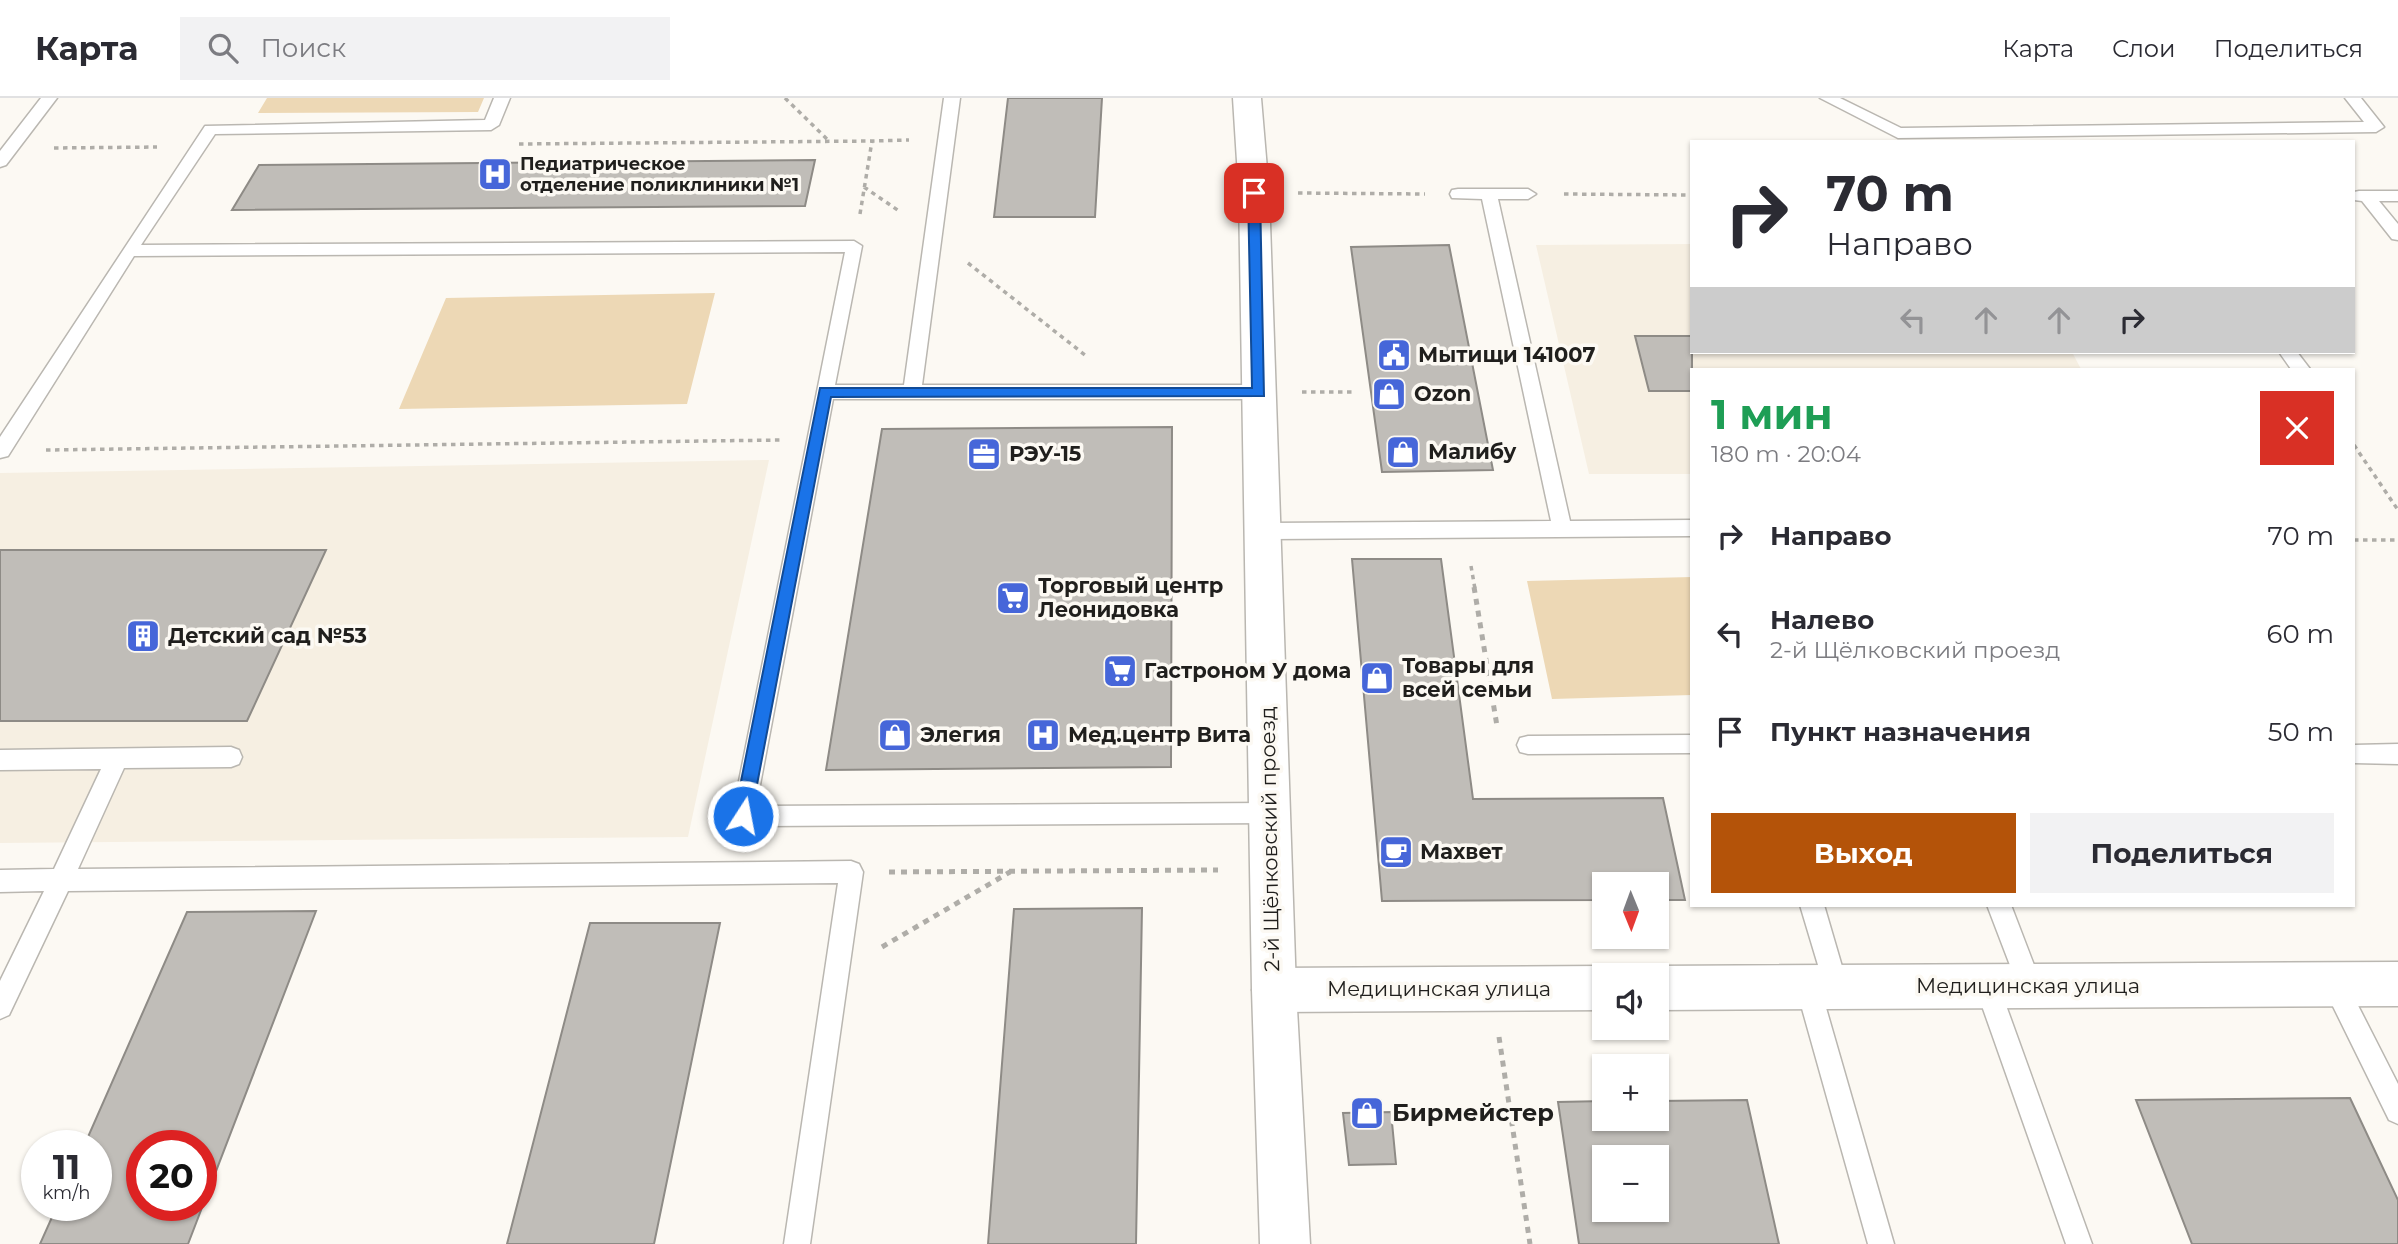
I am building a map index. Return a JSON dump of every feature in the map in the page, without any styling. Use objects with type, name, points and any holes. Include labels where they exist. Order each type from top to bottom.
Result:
[{"type":"street","name":"2-й Щёлковский проезд","points":[[1247,98],[1254,193],[1274,990],[1285,1244]]},
{"type":"street","name":"Медицинская улица","points":[[1669,988],[2398,984]]},
{"type":"street","name":"Медицинская улица","points":[[1274,990],[1592,988]]},
{"type":"lane","points":[[0,162],[49,98]]},
{"type":"lane","points":[[1,451],[210,130],[491,125],[502,98]]},
{"type":"lane","points":[[912,392],[952,98]]},
{"type":"lane","points":[[1828,98],[1898,133],[2376,127],[2353,98]]},
{"type":"lane","points":[[1458,194],[1528,194]]},
{"type":"lane","points":[[1489,194],[1562,529]]},
{"type":"lane","points":[[2360,196],[2398,197]]},
{"type":"lane","points":[[2360,196],[2398,235]]},
{"type":"lane","points":[[130,251],[854,246],[743,816],[1270,813]]},
{"type":"lane","points":[[2290,354],[2300,368]]},
{"type":"lane","points":[[825,392],[1259,393]]},
{"type":"lane","points":[[1262,531],[1690,528]]},
{"type":"lane","points":[[1528,745],[1690,744]]},
{"type":"lane","points":[[2355,754],[2398,754]]},
{"type":"lane","points":[[0,760],[231,757]]},
{"type":"lane","points":[[0,1007],[8,975],[61,880],[117,759]]},
{"type":"lane","points":[[0,881],[852,872],[797,1244]]},
{"type":"lane","points":[[1812,907],[1822,987],[1881,1244]]},
{"type":"lane","points":[[2000,907],[2009,986],[2079,1244]]},
{"type":"lane","points":[[2334,984],[2398,1111]]},
{"type":"path","points":[[785,98],[829,142]]},
{"type":"path","points":[[514,144],[947,139]]},
{"type":"path","points":[[854,246],[872,141]]},
{"type":"path","points":[[11,148],[198,147]]},
{"type":"path","points":[[864,187],[934,235],[1132,392]]},
{"type":"path","points":[[1254,193],[1458,194]]},
{"type":"path","points":[[1528,194],[1690,195]]},
{"type":"path","points":[[1,451],[816,439]]},
{"type":"path","points":[[2355,446],[2398,510]]},
{"type":"path","points":[[1466,530],[1500,744],[1528,745]]},
{"type":"path","points":[[2355,540],[2398,540]]},
{"type":"path","points":[[852,872],[1217,870]]},
{"type":"path","points":[[837,973],[1011,871]]},
{"type":"path","points":[[1492,989],[1530,1244]]},
{"type":"shaded area","points":[[267,98],[484,98],[478,112],[258,113]]},
{"type":"shaded area","points":[[1690,244],[1690,354],[2073,354],[2080,368],[1690,368],[1690,474],[1589,474],[1536,245]]},
{"type":"shaded area","points":[[715,293],[687,404],[399,409],[446,298]]},
{"type":"shaded area","points":[[769,460],[688,837],[0,843],[0,473]]},
{"type":"shaded area","points":[[1690,577],[1690,695],[1552,699],[1527,581]]},
{"type":"building","points":[[1008,98],[1102,98],[1095,217],[994,217]]},
{"type":"building","points":[[815,160],[805,206],[232,210],[259,165]]},
{"type":"building","points":[[1449,245],[1493,470],[1382,472],[1351,247]]},
{"type":"building","points":[[1635,336],[1690,336],[1690,391],[1649,391]]},
{"type":"building","name":"Торговый центр Леонидовка","points":[[1172,427],[1171,767],[826,770],[882,429]]},
{"type":"building","name":"Детский сад №53","points":[[0,550],[326,550],[247,721],[0,721]]},
{"type":"building","points":[[1352,559],[1441,559],[1473,799],[1663,798],[1685,900],[1670,900],[1670,872],[1592,872],[1592,900],[1382,901]]},
{"type":"building","points":[[1142,908],[1136,1244],[988,1244],[1014,909]]},
{"type":"building","points":[[316,911],[217,1169],[217,1130],[126,1130],[126,1221],[197,1221],[188,1244],[40,1244],[50,1221],[112,1221],[112,1130],[91,1130],[187,912]]},
{"type":"building","points":[[590,923],[720,923],[654,1244],[507,1244]]},
{"type":"building","points":[[2350,1098],[2398,1200],[2398,1244],[2192,1244],[2136,1100]]},
{"type":"building","points":[[1747,1100],[1779,1244],[1579,1244],[1558,1102],[1592,1101],[1592,1131],[1669,1131],[1669,1101]]},
{"type":"building","points":[[1391,1112],[1396,1164],[1349,1165],[1343,1113]]},
{"type":"place","name":"Педиатрическое отделение поликлиники №1","points":[[495,174]]},
{"type":"place","name":"Мытищи 141007","points":[[1394,355]]},
{"type":"place","name":"Ozon","points":[[1389,394]]},
{"type":"place","name":"Малибу","points":[[1403,452]]},
{"type":"place","name":"РЭУ-15","points":[[984,454]]},
{"type":"place","name":"Торговый центр Леонидовка","points":[[1013,598]]},
{"type":"place","name":"Детский сад №53","points":[[143,636]]},
{"type":"place","name":"Гастроном У дома","points":[[1120,671]]},
{"type":"place","name":"Товары для всей семьи","points":[[1377,678]]},
{"type":"place","name":"Элегия","points":[[895,735]]},
{"type":"place","name":"Мед.центр Вита","points":[[1043,735]]},
{"type":"place","name":"Махвет","points":[[1396,852]]},
{"type":"place","name":"Бирмейстер","points":[[1367,1113]]},
{"type":"route","points":[[743,816],[825,392],[1259,393],[1254,193]]}]
